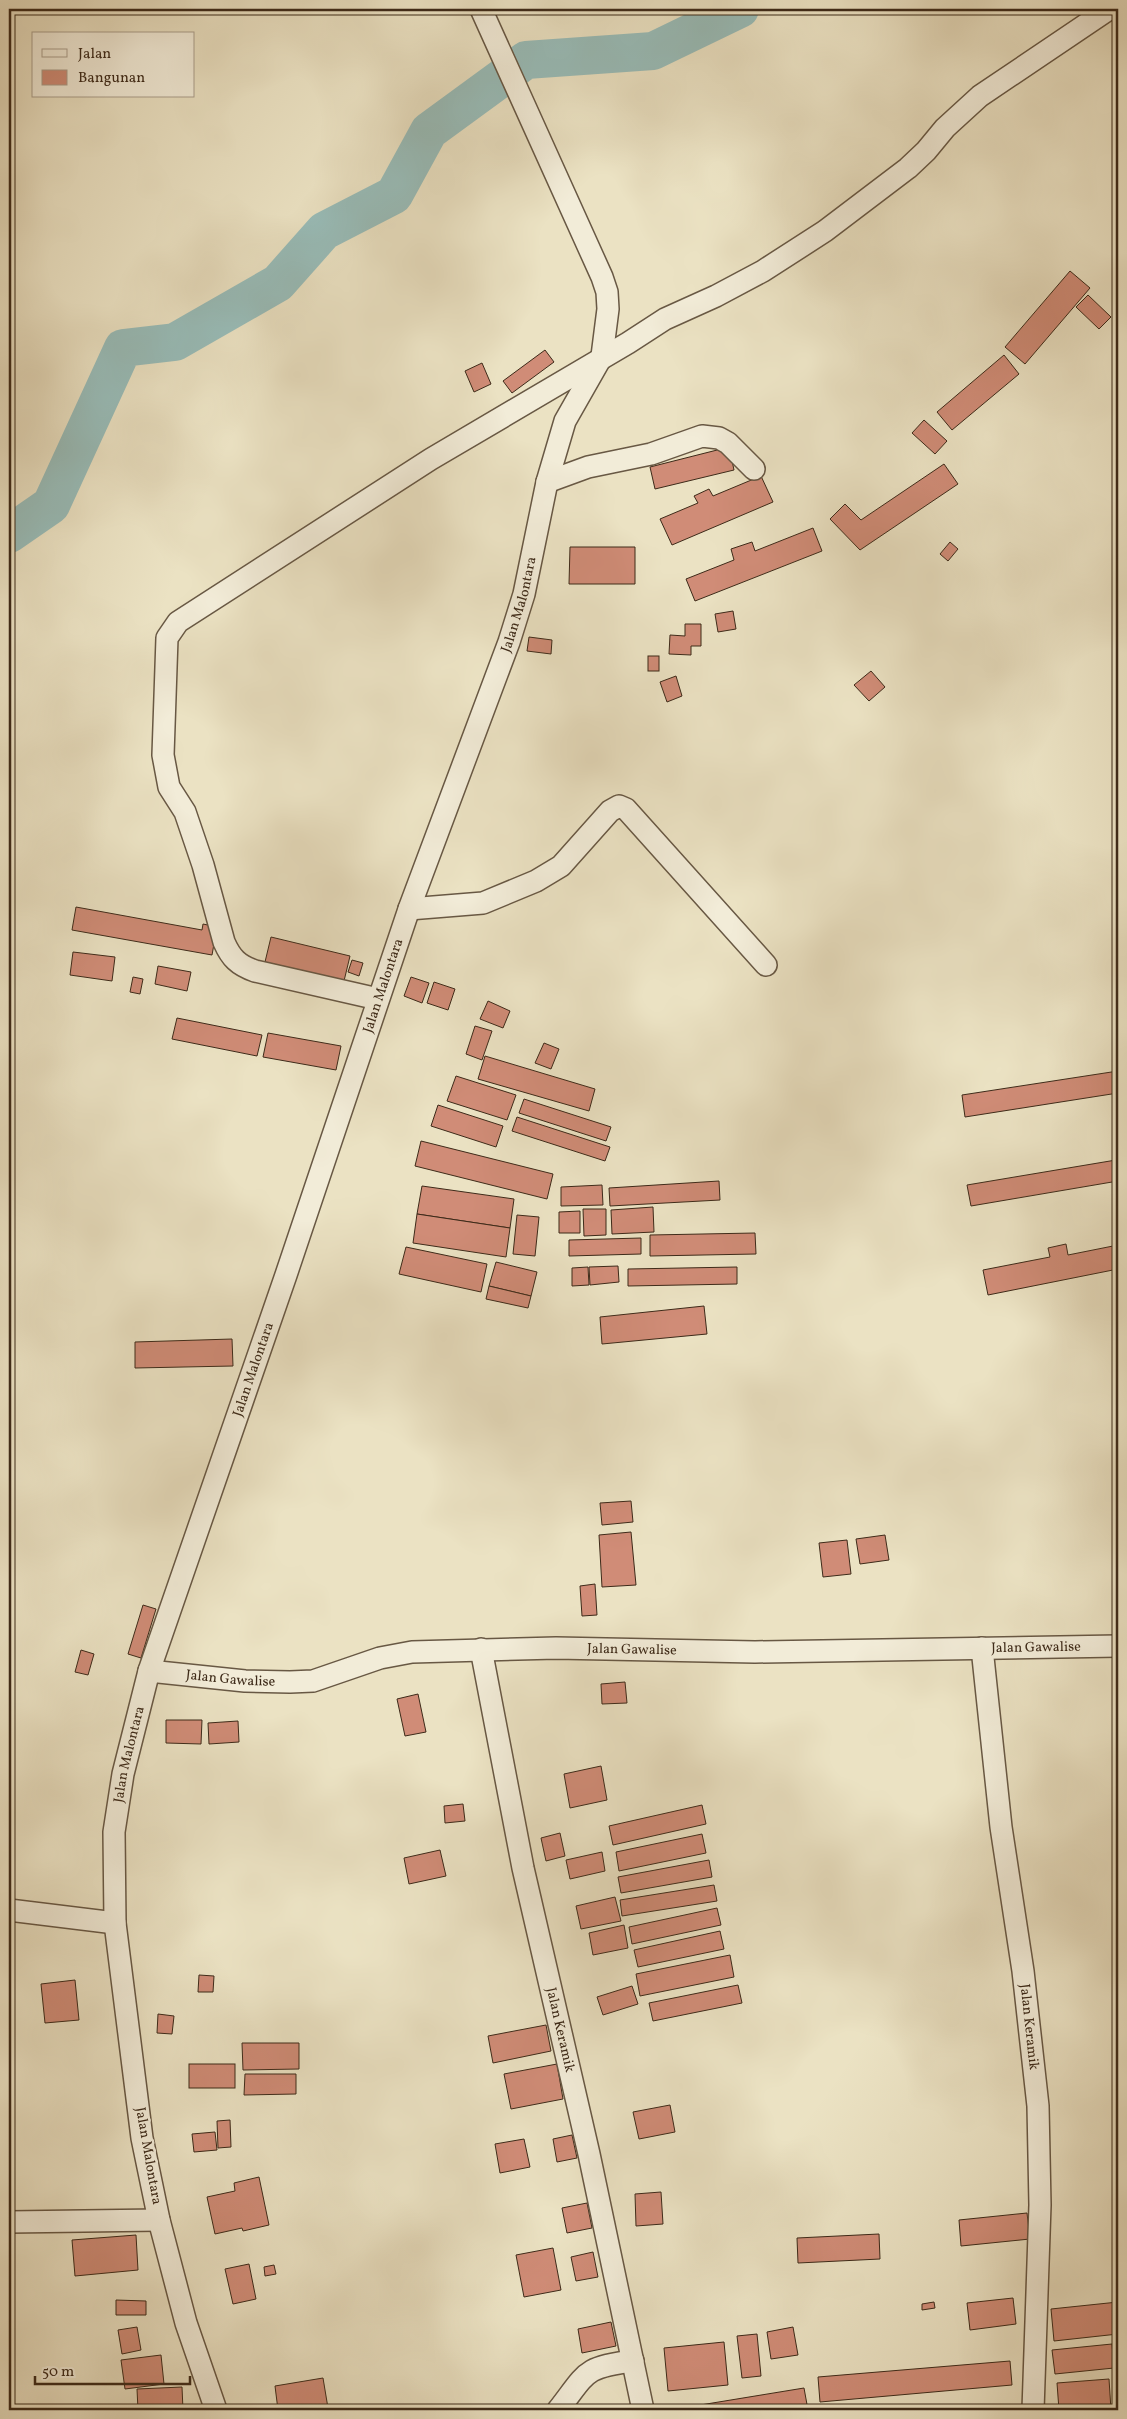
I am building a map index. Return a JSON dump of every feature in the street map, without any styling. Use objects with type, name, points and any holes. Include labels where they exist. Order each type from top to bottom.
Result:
[{"type":"street","points":[[481,9],[602,277],[607,292],[608,309],[602,356]]},
{"type":"street","points":[[378,999],[255,971],[241,966],[230,956],[193,834],[184,812],[169,787],[163,755],[167,638],[178,622],[325,525],[431,459],[602,356],[628,343],[665,319],[716,296],[763,271],[825,231],[908,168],[926,151],[945,128],[980,96],[1109,9]]},
{"type":"street","name":"Jalan Malontara","points":[[216,2410],[186,2323],[159,2220],[142,2138],[115,1923],[114,1832],[123,1774],[149,1671],[182,1579],[409,908],[509,642],[524,594],[547,482],[565,421],[602,356]]},
{"type":"street","points":[[547,482],[588,467],[652,454],[702,436],[719,438],[728,443],[754,469]]},
{"type":"street","points":[[409,908],[483,903],[536,881],[560,866],[610,812],[619,806],[626,809],[766,964]]},
{"type":"street","name":"Jalan Gawalise","points":[[149,1671],[245,1680],[313,1681],[380,1658],[412,1652],[556,1648],[755,1652],[1118,1646]]},
{"type":"street","name":"Jalan Keramik","points":[[982,1648],[1001,1826],[1023,1970],[1038,2106],[1039,2289],[1033,2410]]},
{"type":"street","name":"Jalan Keramik","points":[[481,1649],[522,1868],[587,2144],[643,2410]]},
{"type":"street","points":[[9,1910],[115,1923]]},
{"type":"street","points":[[9,2222],[159,2220]]},
{"type":"street","points":[[558,2410],[583,2376],[592,2370],[603,2364],[633,2361]]},
{"type":"building","points":[[1070,271],[1090,288],[1025,364],[1005,347]]},
{"type":"building","points":[[1088,295],[1111,317],[1099,329],[1076,307]]},
{"type":"building","points":[[545,350],[554,362],[512,393],[503,381]]},
{"type":"building","points":[[1004,355],[1019,374],[952,430],[937,412]]},
{"type":"building","points":[[482,363],[491,384],[474,392],[465,371]]},
{"type":"building","points":[[924,420],[947,441],[935,454],[912,433]]},
{"type":"building","points":[[729,447],[734,470],[655,489],[650,467]]},
{"type":"building","points":[[944,464],[958,484],[860,550],[830,519],[845,504],[861,520]]},
{"type":"building","points":[[761,476],[773,502],[672,545],[660,519],[698,503],[694,496],[709,489],[713,496]]},
{"type":"building","points":[[813,528],[822,551],[695,601],[686,579],[734,560],[731,549],[752,542],[755,551]]},
{"type":"building","points":[[950,542],[958,549],[948,561],[940,554]]},
{"type":"building","points":[[570,547],[635,547],[635,584],[569,584]]},
{"type":"building","points":[[733,611],[736,629],[718,632],[715,614]]},
{"type":"building","points":[[685,624],[701,624],[701,646],[691,646],[691,655],[669,654],[670,635],[685,636]]},
{"type":"building","points":[[529,637],[552,640],[551,654],[527,651]]},
{"type":"building","points":[[648,656],[659,656],[659,671],[648,671]]},
{"type":"building","points":[[871,671],[885,687],[869,701],[854,685]]},
{"type":"building","points":[[676,676],[682,696],[667,702],[660,682]]},
{"type":"building","points":[[76,907],[202,930],[203,924],[217,927],[212,955],[72,930]]},
{"type":"building","points":[[271,937],[350,956],[344,981],[265,962]]},
{"type":"building","points":[[73,952],[115,957],[112,981],[70,975]]},
{"type":"building","points":[[352,960],[363,963],[359,976],[348,972]]},
{"type":"building","points":[[158,966],[191,972],[187,991],[155,984]]},
{"type":"building","points":[[133,977],[143,979],[140,994],[130,992]]},
{"type":"building","points":[[411,977],[429,983],[422,1003],[404,996]]},
{"type":"building","points":[[434,982],[455,989],[448,1010],[427,1003]]},
{"type":"building","points":[[488,1001],[510,1011],[503,1028],[480,1019]]},
{"type":"building","points":[[177,1018],[262,1035],[257,1056],[172,1039]]},
{"type":"building","points":[[475,1026],[492,1031],[482,1060],[466,1054]]},
{"type":"building","points":[[268,1033],[341,1046],[336,1070],[263,1057]]},
{"type":"building","points":[[544,1043],[559,1049],[551,1069],[535,1063]]},
{"type":"building","points":[[485,1056],[595,1089],[589,1111],[478,1079]]},
{"type":"building","points":[[1118,1071],[1118,1093],[965,1117],[962,1095]]},
{"type":"building","points":[[456,1076],[516,1095],[507,1120],[447,1101]]},
{"type":"building","points":[[524,1099],[611,1127],[606,1141],[519,1113]]},
{"type":"building","points":[[438,1105],[503,1126],[496,1147],[431,1126]]},
{"type":"building","points":[[517,1117],[610,1147],[605,1161],[512,1131]]},
{"type":"building","points":[[421,1141],[553,1174],[547,1199],[415,1166]]},
{"type":"building","points":[[1116,1160],[1118,1181],[971,1206],[967,1185]]},
{"type":"building","points":[[719,1181],[720,1200],[610,1206],[609,1188]]},
{"type":"building","points":[[602,1185],[603,1205],[561,1206],[561,1187]]},
{"type":"building","points":[[422,1186],[514,1199],[510,1228],[417,1214]]},
{"type":"building","points":[[653,1207],[654,1232],[612,1234],[611,1210]]},
{"type":"building","points":[[583,1209],[606,1209],[606,1235],[584,1236]]},
{"type":"building","points":[[580,1211],[580,1233],[559,1233],[559,1212]]},
{"type":"building","points":[[417,1214],[510,1228],[506,1257],[413,1243]]},
{"type":"building","points":[[517,1215],[539,1217],[535,1256],[513,1254]]},
{"type":"building","points":[[755,1233],[756,1254],[650,1256],[650,1235]]},
{"type":"building","points":[[641,1238],[641,1254],[569,1256],[569,1240]]},
{"type":"building","points":[[1066,1244],[1068,1255],[1118,1245],[1118,1269],[988,1295],[983,1270],[1050,1257],[1048,1248]]},
{"type":"building","points":[[406,1247],[487,1264],[481,1292],[399,1274]]},
{"type":"building","points":[[496,1262],[537,1272],[531,1296],[489,1286]]},
{"type":"building","points":[[618,1266],[619,1282],[590,1285],[589,1267]]},
{"type":"building","points":[[588,1267],[589,1285],[572,1286],[572,1268]]},
{"type":"building","points":[[737,1267],[737,1284],[628,1286],[628,1269]]},
{"type":"building","points":[[489,1286],[531,1296],[528,1308],[486,1299]]},
{"type":"building","points":[[704,1306],[707,1334],[602,1344],[600,1317]]},
{"type":"building","points":[[232,1339],[233,1366],[135,1368],[135,1342]]},
{"type":"building","points":[[631,1501],[633,1522],[602,1525],[600,1503]]},
{"type":"building","points":[[631,1532],[636,1585],[602,1587],[599,1535]]},
{"type":"building","points":[[885,1535],[889,1560],[860,1564],[856,1539]]},
{"type":"building","points":[[847,1540],[851,1574],[823,1577],[819,1543]]},
{"type":"building","points":[[595,1584],[597,1615],[582,1616],[580,1586]]},
{"type":"building","points":[[143,1605],[156,1609],[141,1658],[128,1654]]},
{"type":"building","points":[[81,1650],[94,1654],[88,1675],[75,1672]]},
{"type":"building","points":[[625,1682],[627,1703],[602,1704],[601,1684]]},
{"type":"building","points":[[418,1694],[426,1732],[405,1736],[397,1699]]},
{"type":"building","points":[[166,1720],[202,1720],[201,1744],[166,1743]]},
{"type":"building","points":[[238,1721],[239,1742],[209,1744],[208,1723]]},
{"type":"building","points":[[601,1766],[607,1800],[570,1808],[564,1774]]},
{"type":"building","points":[[463,1804],[465,1821],[445,1823],[444,1806]]},
{"type":"building","points":[[702,1805],[706,1824],[613,1845],[609,1826]]},
{"type":"building","points":[[560,1833],[565,1856],[546,1861],[541,1838]]},
{"type":"building","points":[[702,1834],[706,1853],[619,1871],[616,1852]]},
{"type":"building","points":[[440,1850],[446,1876],[409,1884],[404,1858]]},
{"type":"building","points":[[602,1852],[605,1871],[570,1879],[566,1860]]},
{"type":"building","points":[[709,1860],[712,1877],[621,1893],[618,1877]]},
{"type":"building","points":[[714,1885],[717,1901],[622,1916],[620,1900]]},
{"type":"building","points":[[615,1897],[621,1921],[581,1929],[576,1906]]},
{"type":"building","points":[[717,1908],[721,1925],[632,1944],[629,1927]]},
{"type":"building","points":[[624,1925],[628,1948],[593,1955],[589,1933]]},
{"type":"building","points":[[720,1931],[724,1949],[638,1967],[634,1950]]},
{"type":"building","points":[[730,1955],[734,1977],[640,1996],[636,1974]]},
{"type":"building","points":[[199,1975],[214,1976],[213,1992],[198,1992]]},
{"type":"building","points":[[75,1980],[79,2020],[45,2023],[41,1984]]},
{"type":"building","points":[[738,1985],[742,2003],[653,2021],[649,2003]]},
{"type":"building","points":[[632,1986],[638,2004],[603,2015],[597,1997]]},
{"type":"building","points":[[158,2014],[174,2016],[172,2034],[157,2033]]},
{"type":"building","points":[[546,2025],[551,2051],[493,2063],[488,2036]]},
{"type":"building","points":[[242,2043],[299,2043],[299,2069],[243,2070]]},
{"type":"building","points":[[189,2064],[235,2064],[235,2088],[189,2088]]},
{"type":"building","points":[[557,2064],[563,2099],[511,2109],[504,2074]]},
{"type":"building","points":[[245,2074],[296,2074],[296,2094],[244,2095]]},
{"type":"building","points":[[670,2105],[675,2132],[639,2139],[633,2112]]},
{"type":"building","points":[[230,2120],[231,2147],[218,2148],[217,2121]]},
{"type":"building","points":[[215,2132],[217,2150],[194,2152],[192,2134]]},
{"type":"building","points":[[572,2135],[577,2158],[557,2162],[553,2139]]},
{"type":"building","points":[[524,2139],[530,2167],[500,2173],[495,2144]]},
{"type":"building","points":[[259,2177],[269,2225],[243,2231],[242,2228],[215,2234],[207,2197],[235,2191],[234,2183]]},
{"type":"building","points":[[661,2192],[663,2224],[636,2226],[635,2194]]},
{"type":"building","points":[[587,2203],[592,2228],[567,2233],[562,2208]]},
{"type":"building","points":[[1027,2213],[1030,2239],[961,2246],[959,2220]]},
{"type":"building","points":[[879,2234],[880,2259],[798,2263],[797,2238]]},
{"type":"building","points":[[136,2235],[138,2270],[75,2276],[72,2240]]},
{"type":"building","points":[[553,2248],[561,2290],[524,2297],[516,2255]]},
{"type":"building","points":[[593,2252],[598,2277],[576,2281],[571,2257]]},
{"type":"building","points":[[249,2264],[256,2299],[233,2304],[225,2269]]},
{"type":"building","points":[[274,2265],[276,2274],[265,2276],[264,2267]]},
{"type":"building","points":[[1013,2298],[1016,2324],[970,2330],[967,2303]]},
{"type":"building","points":[[116,2300],[146,2301],[146,2315],[116,2315]]},
{"type":"building","points":[[934,2302],[935,2308],[922,2310],[922,2304]]},
{"type":"building","points":[[1118,2302],[1118,2334],[1054,2341],[1051,2309]]},
{"type":"building","points":[[611,2322],[616,2346],[582,2353],[578,2329]]},
{"type":"building","points":[[137,2327],[141,2350],[122,2354],[118,2330]]},
{"type":"building","points":[[793,2327],[798,2355],[771,2359],[767,2332]]},
{"type":"building","points":[[757,2334],[761,2376],[742,2378],[737,2336]]},
{"type":"building","points":[[724,2342],[728,2385],[668,2391],[664,2348]]},
{"type":"building","points":[[1112,2344],[1114,2368],[1055,2374],[1052,2350]]},
{"type":"building","points":[[161,2355],[164,2384],[125,2389],[121,2360]]},
{"type":"building","points":[[1010,2361],[1012,2385],[820,2402],[818,2377]]},
{"type":"building","points":[[323,2378],[328,2408],[278,2410],[275,2386]]},
{"type":"building","points":[[1109,2379],[1111,2410],[1059,2410],[1057,2383]]},
{"type":"building","points":[[182,2387],[183,2410],[138,2410],[137,2389]]},
{"type":"building","points":[[804,2388],[808,2410],[676,2410],[676,2409]]},
{"type":"waterway","points":[[9,534],[51,505],[123,348],[175,342],[278,283],[324,231],[394,195],[429,131],[526,60],[653,51],[740,9]]}]
